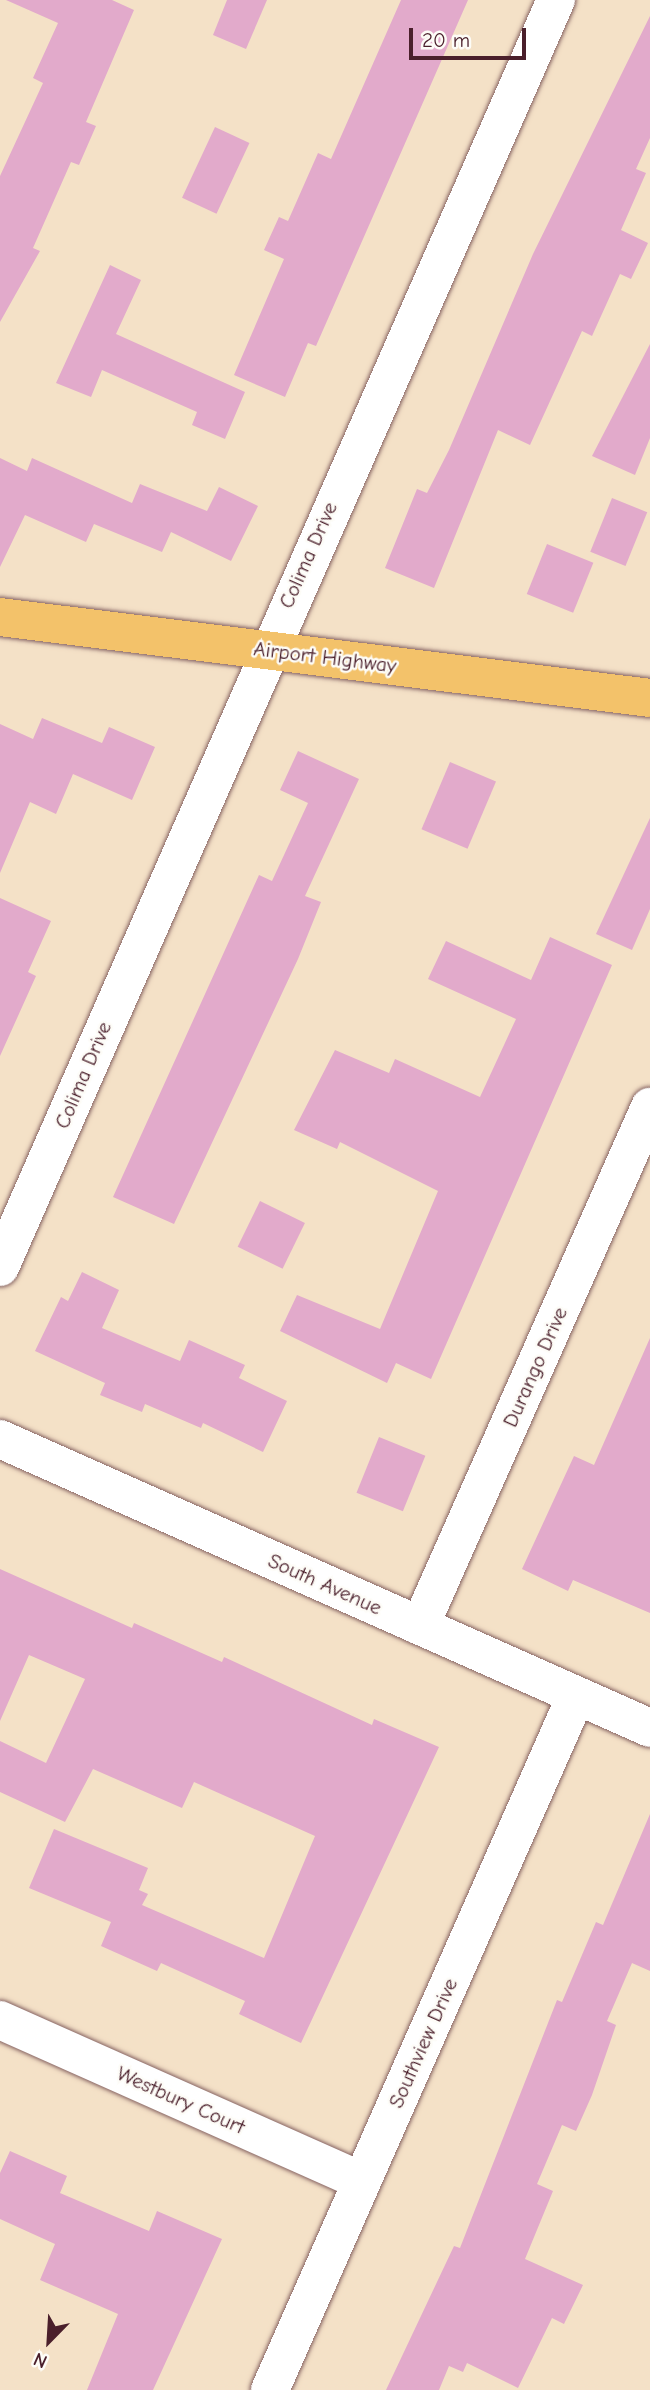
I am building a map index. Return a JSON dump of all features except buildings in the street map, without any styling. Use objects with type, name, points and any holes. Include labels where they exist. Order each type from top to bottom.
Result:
[{"type":"main road","name":"Airport Highway","points":[[0,617],[650,698]]},
{"type":"street","name":"Colima Drive","points":[[0,1267],[266,650],[556,0]]},
{"type":"street","name":"Durango Drive","points":[[420,1626],[650,1107]]},
{"type":"street","name":"South Avenue","points":[[0,1439],[650,1728]]},
{"type":"street","name":"Southview Drive","points":[[270,2390],[576,1696]]},
{"type":"street","name":"Westbury Court","points":[[0,2020],[362,2181]]}]
